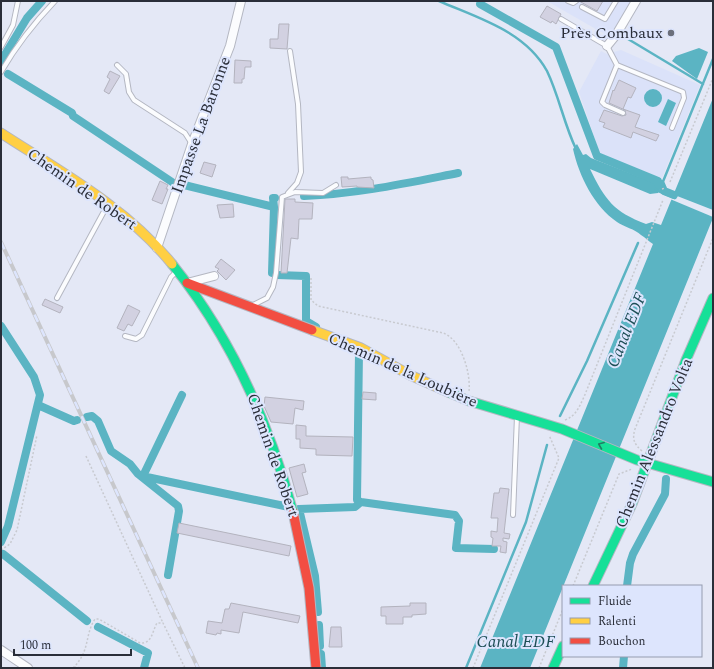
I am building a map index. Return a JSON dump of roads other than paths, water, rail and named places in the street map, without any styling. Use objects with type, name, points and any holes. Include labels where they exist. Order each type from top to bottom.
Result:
[{"type":"street","name":"Impasse La Baronne","points":[[157,248],[192,144],[230,46],[241,1]]},
{"type":"street","points":[[606,46],[628,15],[635,1]]},
{"type":"street","points":[[628,15],[635,20]]},
{"type":"street","name":"Chemin de Robert","points":[[1,133],[108,203],[138,228],[187,283],[221,334],[241,370],[271,440],[295,519],[308,578],[316,668]]},
{"type":"street","points":[[187,283],[214,276]]},
{"type":"street","name":"Chemin de la Loubière","points":[[187,283],[361,348],[415,378],[467,401],[562,429],[648,464],[713,482]]},
{"type":"street","name":"Chemin Alessandro Volta","points":[[593,585],[632,504],[686,360],[713,298]]},
{"type":"street","points":[[553,668],[562,648]]},
{"type":"street","points":[[1,650],[28,668]]},
{"type":"lane","points":[[1,47],[13,25],[18,1]]},
{"type":"lane","points":[[1,72],[16,47],[55,1]]},
{"type":"lane","points":[[568,1],[573,3],[576,1]]},
{"type":"lane","points":[[582,8],[605,19],[616,1]]},
{"type":"lane","points":[[561,19],[606,46],[617,65],[683,92],[684,98],[672,128]]},
{"type":"lane","points":[[249,307],[267,298],[273,286],[276,273],[281,201],[297,183],[301,172],[298,104],[290,51]]},
{"type":"lane","points":[[117,65],[126,74],[129,92],[134,100],[185,133],[192,144]]},
{"type":"lane","points":[[617,65],[602,102],[605,105],[623,113]]},
{"type":"lane","points":[[285,196],[295,192],[323,193],[336,185]]},
{"type":"lane","points":[[57,298],[108,203]]},
{"type":"lane","points":[[126,336],[136,338],[142,335],[171,277],[177,271]]},
{"type":"lane","points":[[513,515],[517,416]]},
{"type":"water","points":[[699,48],[708,52],[697,79],[672,61],[676,56]]},
{"type":"water","points":[[653,89],[659,92],[662,98],[659,104],[653,107],[647,104],[644,98],[647,92]]},
{"type":"water","name":"Canal EDF","points":[[713,98],[713,218],[564,585],[562,585],[562,589],[530,668],[480,668],[653,244],[636,231],[617,222],[601,208],[583,180],[579,170],[573,149],[577,144],[583,155],[586,154],[591,158],[655,183],[660,189],[658,193],[650,194],[590,169],[606,197],[618,209],[626,215],[646,224],[652,222],[661,225]]},
{"type":"water","points":[[668,99],[676,103],[666,126],[658,122]]},
{"type":"waterway","points":[[1,61],[27,18],[42,1]]},
{"type":"waterway","points":[[439,1],[499,27],[513,36],[538,57],[547,71],[555,90],[576,149]]},
{"type":"waterway","points":[[481,1],[480,4],[556,47],[597,156],[658,181],[659,185],[661,184],[664,191],[674,195]]},
{"type":"waterway","points":[[623,36],[703,84]]},
{"type":"waterway","points":[[662,184],[713,59]]},
{"type":"waterway","points":[[8,74],[72,113],[73,116],[175,184]]},
{"type":"waterway","points":[[304,196],[343,193],[458,173]]},
{"type":"waterway","points":[[180,184],[274,207],[273,198],[275,198]]},
{"type":"waterway","points":[[656,190],[675,198]]},
{"type":"waterway","points":[[272,273],[274,207]]},
{"type":"waterway","points":[[560,416],[587,361],[638,243]]},
{"type":"waterway","points":[[277,275],[306,276],[306,321],[316,327]]},
{"type":"waterway","points":[[1,326],[34,377],[40,395],[8,526],[1,542]]},
{"type":"waterway","points":[[359,352],[357,500],[361,502]]},
{"type":"waterway","points":[[143,476],[182,395]]},
{"type":"waterway","points":[[38,405],[74,421],[77,420]]},
{"type":"waterway","points":[[87,417],[92,416],[98,421],[111,451],[130,464],[138,474],[178,506],[179,511],[168,575]]},
{"type":"waterway","points":[[466,668],[526,522],[547,445]]},
{"type":"waterway","points":[[142,476],[289,507]]},
{"type":"waterway","points":[[627,585],[630,563],[633,554],[665,494],[666,479]]},
{"type":"waterway","points":[[299,509],[355,507],[361,502],[455,515],[459,521],[456,548],[494,549]]},
{"type":"waterway","points":[[299,509],[315,576],[318,612]]},
{"type":"waterway","points":[[1,532],[5,536]]},
{"type":"waterway","points":[[3,554],[87,621]]},
{"type":"waterway","points":[[319,625],[320,646]]},
{"type":"waterway","points":[[98,627],[148,653],[144,668]]},
{"type":"waterway","points":[[321,654],[322,668]]},
{"type":"waterway","points":[[623,668],[624,657]]},
{"type":"railway","points":[[1,242],[198,668]]},
{"type":"place","name":"Près Combaux","points":[[671,33]]}]
